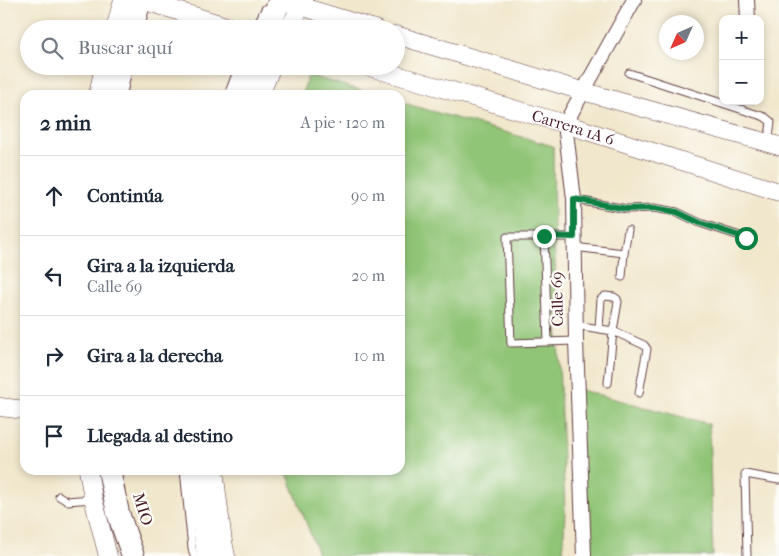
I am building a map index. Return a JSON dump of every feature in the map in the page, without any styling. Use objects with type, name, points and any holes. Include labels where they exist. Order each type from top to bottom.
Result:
[{"type":"highway","points":[[136,20],[144,0]]},
{"type":"highway","points":[[276,20],[291,2]]},
{"type":"highway","points":[[116,90],[119,75]]},
{"type":"highway","points":[[243,90],[249,75]]},
{"type":"highway","points":[[110,475],[118,513],[133,556]]},
{"type":"highway","points":[[197,475],[208,556]]},
{"type":"street","points":[[117,20],[123,0]]},
{"type":"street","points":[[144,0],[207,20]]},
{"type":"street","points":[[565,124],[634,0]]},
{"type":"street","points":[[747,0],[748,15]]},
{"type":"street","points":[[290,20],[291,2],[346,20]]},
{"type":"street","points":[[405,38],[582,91],[773,145]]},
{"type":"street","points":[[99,90],[102,75]]},
{"type":"street","points":[[262,90],[268,75]]},
{"type":"street","name":"Carrera 1A 6","points":[[397,75],[565,124],[779,192]]},
{"type":"street","name":"Calle 69","points":[[565,124],[578,200],[574,242],[575,325],[584,556]]},
{"type":"street","points":[[0,407],[20,409]]},
{"type":"street","points":[[89,475],[104,555]]},
{"type":"street","points":[[215,475],[226,556]]},
{"type":"lane","points":[[141,20],[144,0]]},
{"type":"lane","points":[[259,20],[269,0]]},
{"type":"lane","points":[[629,72],[765,117],[770,122],[773,145]]},
{"type":"lane","points":[[230,90],[236,75]]},
{"type":"lane","points":[[578,200],[627,209],[654,208],[677,212],[700,223],[746,238]]},
{"type":"lane","points":[[622,277],[628,230]]},
{"type":"lane","points":[[576,341],[511,342],[507,236],[544,236],[624,253]]},
{"type":"lane","points":[[544,236],[548,342]]},
{"type":"lane","points":[[599,328],[601,299],[605,296],[614,297],[618,302],[608,382]]},
{"type":"lane","points":[[575,325],[613,331],[644,345],[647,349],[639,393]]},
{"type":"lane","points":[[747,556],[745,474],[779,480]]},
{"type":"lane","points":[[185,475],[194,556]]},
{"type":"lane","points":[[59,496],[67,502],[93,498]]},
{"type":"green space","points":[[308,75],[360,90],[304,90]]},
{"type":"green space","points":[[405,103],[553,146],[554,236],[565,512],[563,556],[319,556],[288,475],[405,475]]},
{"type":"green space","points":[[577,389],[709,424],[713,556],[584,556]]},
{"type":"route","points":[[544,236],[574,237],[574,199],[627,209],[654,208],[677,212],[700,223],[746,238]]}]
